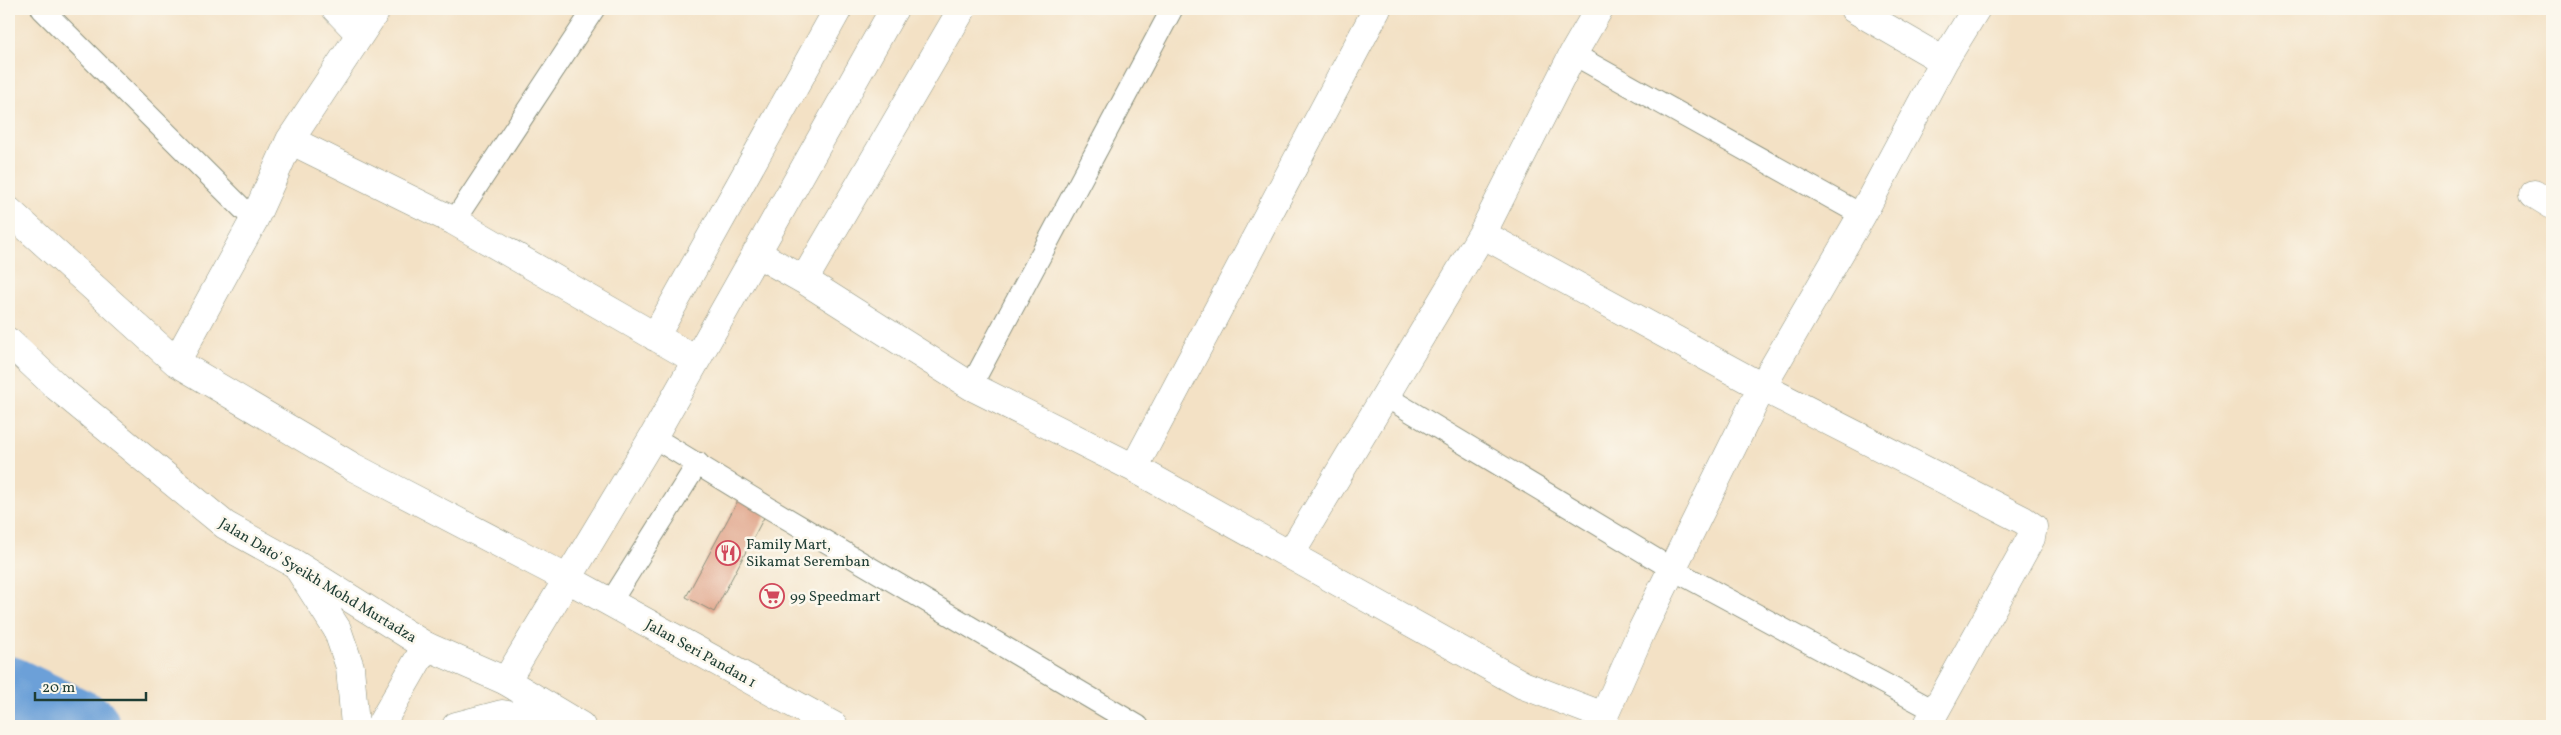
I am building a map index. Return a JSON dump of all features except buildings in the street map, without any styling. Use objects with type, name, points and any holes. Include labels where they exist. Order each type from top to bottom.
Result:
[{"type":"street","points":[[336,9],[360,34]]},
{"type":"street","points":[[176,362],[254,220],[290,140],[377,9]]},
{"type":"street","points":[[655,337],[838,9]]},
{"type":"street","points":[[506,681],[653,437],[894,9]]},
{"type":"street","points":[[804,280],[962,9]]},
{"type":"street","points":[[1134,468],[1377,9]]},
{"type":"street","points":[[1290,555],[1482,234],[1573,54],[1599,9]]},
{"type":"street","points":[[1854,9],[1944,61]]},
{"type":"street","points":[[756,253],[804,280],[971,386],[1134,468],[1523,685],[1607,723],[1642,630],[1762,387],[1862,215],[1944,61],[1976,9]]},
{"type":"street","points":[[290,140],[454,221],[696,360]]},
{"type":"street","name":"Jalan Seri Pandan 1","points":[[9,210],[176,362],[353,467],[568,579],[834,726]]},
{"type":"street","points":[[1482,234],[1762,387],[2023,520],[2033,527],[2031,538],[1931,719]]},
{"type":"street","name":"Jalan Dato' Syeikh Mohd Murtadza","points":[[9,342],[57,387],[226,525],[297,565],[426,646],[506,681],[580,726]]},
{"type":"street","points":[[297,565],[337,629],[350,668],[355,726]]},
{"type":"street","points":[[380,726],[426,646]]},
{"type":"street","points":[[456,726],[502,714],[575,726]]},
{"type":"lane","points":[[42,9],[254,220]]},
{"type":"lane","points":[[454,221],[594,9]]},
{"type":"lane","points":[[971,386],[1172,9]]},
{"type":"lane","points":[[1573,54],[1862,215]]},
{"type":"lane","points":[[1385,396],[1672,569],[1931,719]]},
{"type":"lane","points":[[653,437],[769,508],[1138,726]]},
{"type":"lane","points":[[610,602],[698,463]]},
{"type":"waterway","points":[[9,689],[87,726]]},
{"type":"place","name":"Family Mart, Sikamat Seremban","points":[[728,553]]},
{"type":"place","name":"99 Speedmart","points":[[772,596]]}]
